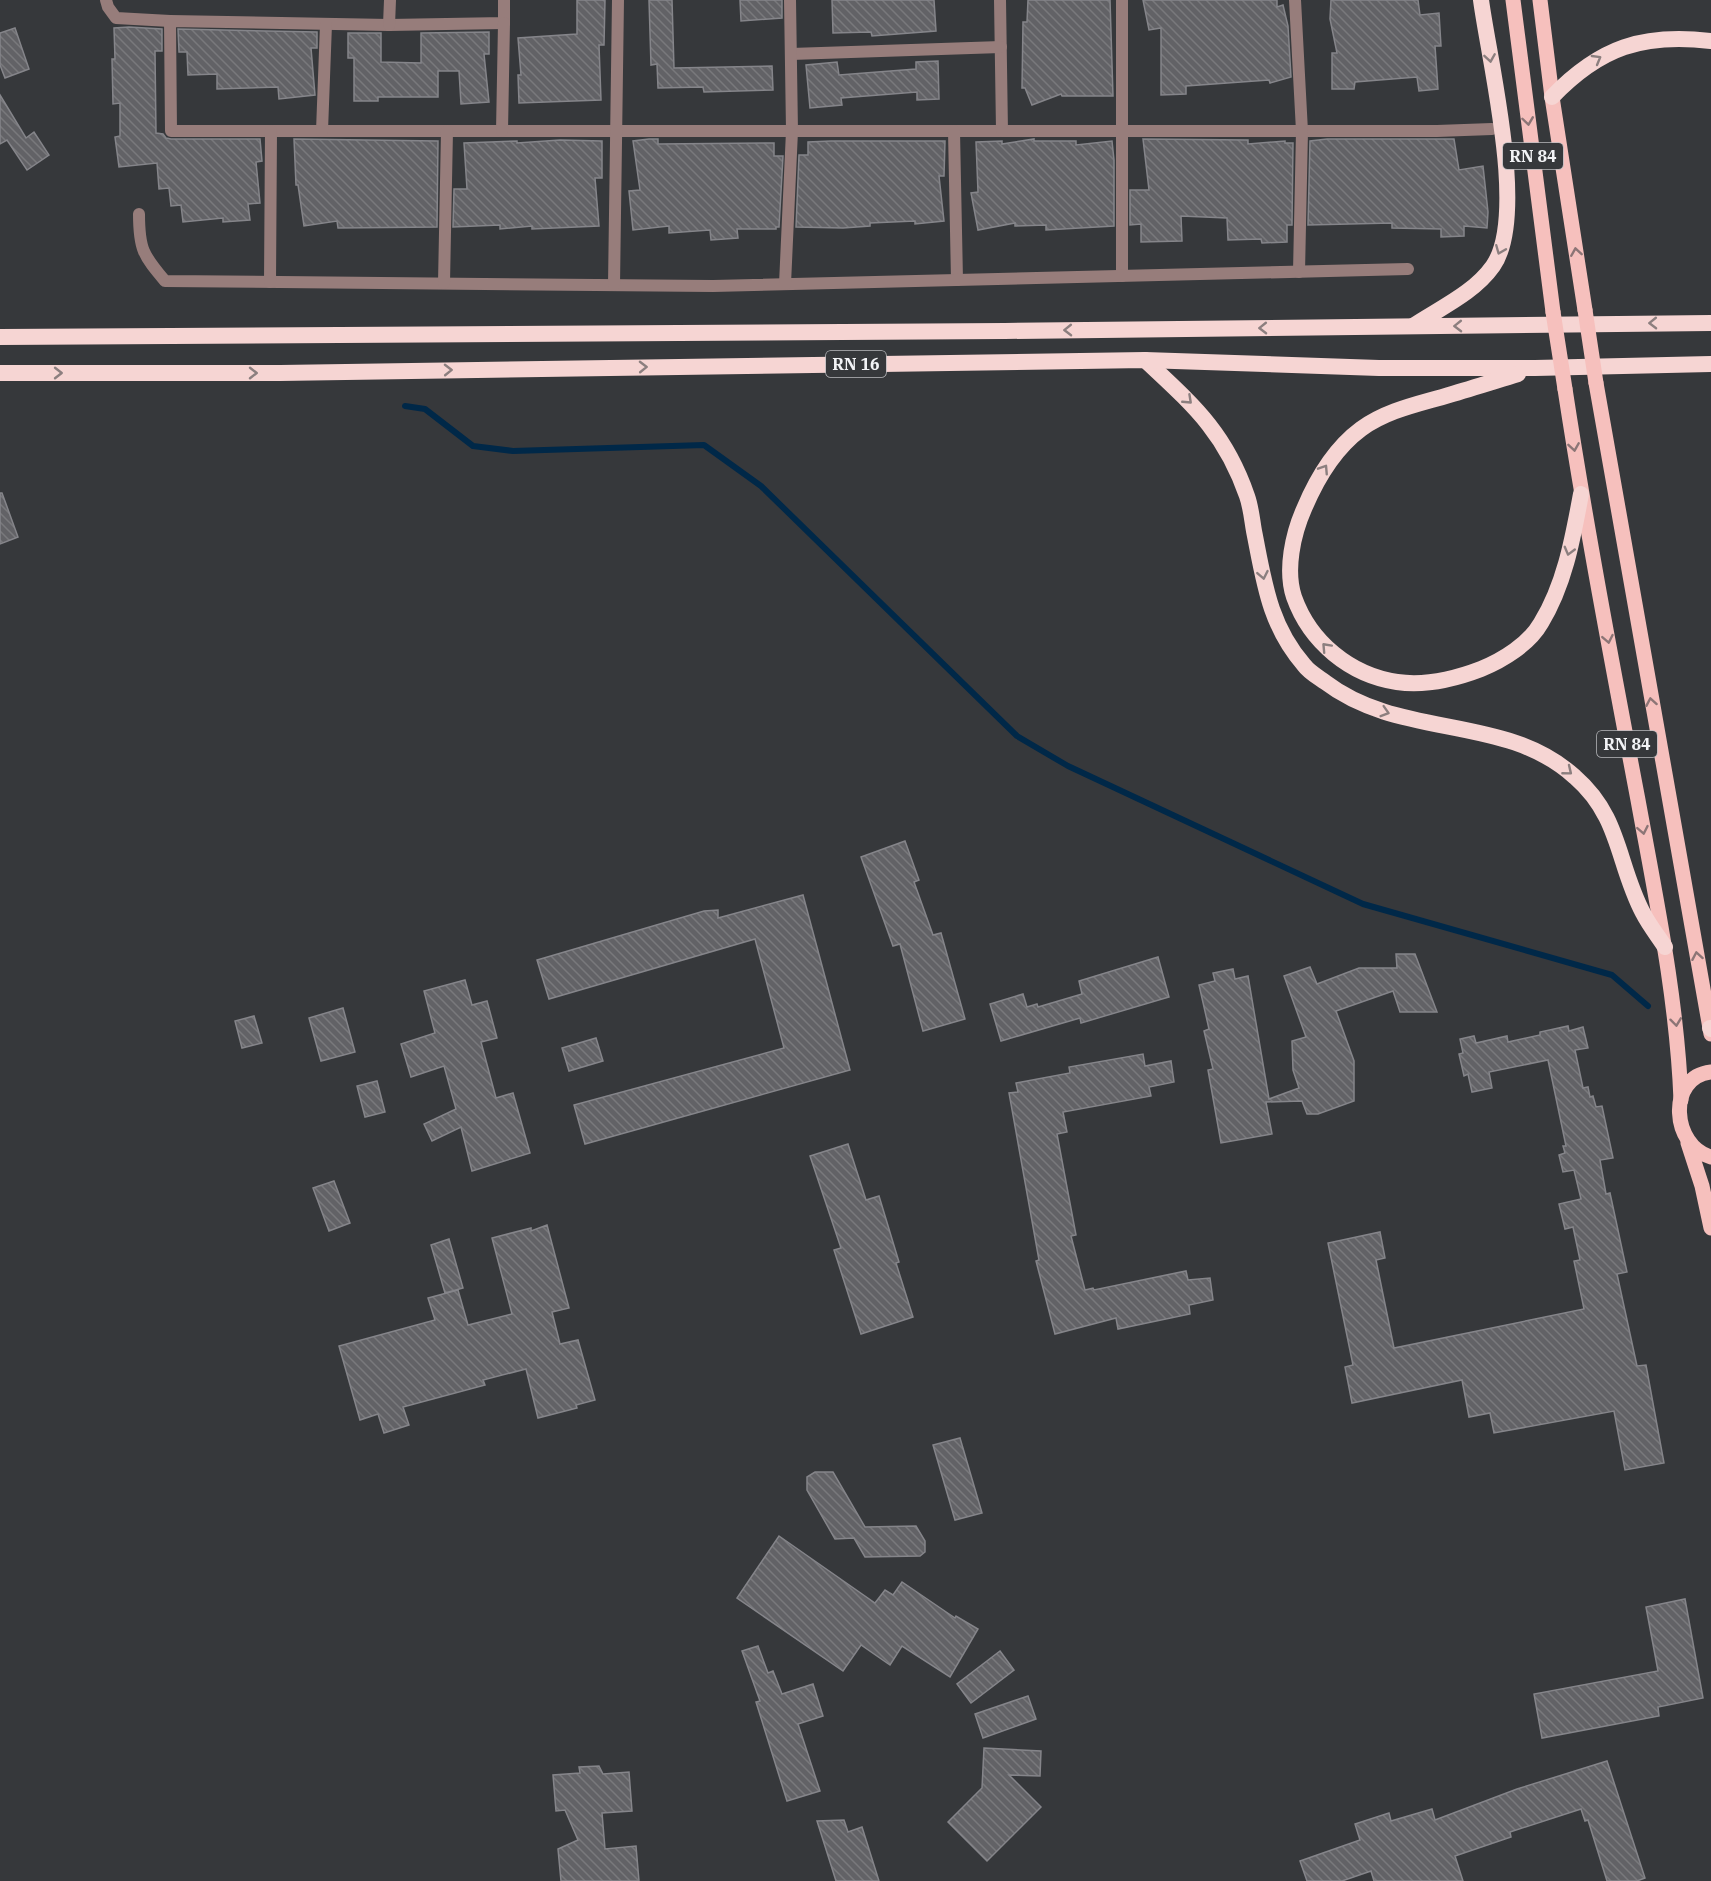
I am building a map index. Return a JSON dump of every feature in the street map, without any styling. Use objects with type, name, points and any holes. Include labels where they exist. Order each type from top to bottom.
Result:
[{"type":"highway","points":[[1412,326],[1481,280],[1494,264],[1503,245],[1508,201],[1503,142],[1481,0]]},
{"type":"highway","points":[[1552,97],[1584,67],[1627,45],[1656,39],[1711,40]]},
{"type":"highway","name":"RN 16","points":[[0,337],[993,331],[1711,322]]},
{"type":"highway","points":[[1145,360],[1196,408],[1219,436],[1234,461],[1248,498],[1265,588],[1273,617],[1287,645],[1305,667],[1332,688],[1356,702],[1383,712],[1517,742],[1558,763],[1576,777],[1605,813],[1642,913],[1665,947]]},
{"type":"highway","name":"RN 16","points":[[0,373],[280,373],[1145,360],[1379,368],[1535,368],[1711,364]]},
{"type":"highway","points":[[1535,368],[1398,409],[1373,420],[1351,436],[1327,465],[1312,489],[1297,525],[1290,565],[1294,596],[1310,629],[1336,658],[1366,674],[1398,682],[1433,682],[1464,675],[1492,665],[1518,648],[1540,625],[1554,599],[1564,569],[1581,494]]},
{"type":"main road","name":"RN 84","points":[[1513,0],[1553,312],[1581,494],[1665,947],[1678,1036],[1681,1100]]},
{"type":"main road","name":"RN 84","points":[[1540,0],[1552,97],[1596,383],[1711,1031]]},
{"type":"main road","points":[[1711,1072],[1695,1077],[1686,1087],[1679,1114],[1681,1127],[1702,1186],[1711,1228]]},
{"type":"main road","points":[[1687,1140],[1696,1150],[1711,1157]]},
{"type":"street","points":[[106,0],[116,18],[389,25],[504,23]]},
{"type":"street","points":[[389,25],[390,0]]},
{"type":"street","points":[[502,131],[504,0]]},
{"type":"street","points":[[614,285],[618,0]]},
{"type":"street","points":[[785,284],[792,131],[790,0]]},
{"type":"street","points":[[1000,0],[1002,131]]},
{"type":"street","points":[[1122,0],[1122,276]]},
{"type":"street","points":[[1295,0],[1302,131],[1299,272]]},
{"type":"street","points":[[170,21],[171,131],[1437,131],[1492,129]]},
{"type":"street","points":[[322,131],[326,24]]},
{"type":"street","points":[[791,54],[1000,47]]},
{"type":"street","points":[[270,282],[271,131]]},
{"type":"street","points":[[444,283],[447,131]]},
{"type":"street","points":[[954,131],[957,280]]},
{"type":"street","points":[[139,214],[139,236],[146,259],[165,281],[713,286],[1408,269]]},
{"type":"building","points":[[577,0],[605,0],[604,45],[599,45],[601,100],[519,103],[518,75],[521,75],[518,38],[577,34]]},
{"type":"building","points":[[649,0],[672,0],[674,68],[772,66],[773,90],[704,92],[703,87],[658,88],[657,64],[651,65]]},
{"type":"building","points":[[740,0],[782,0],[782,18],[741,21]]},
{"type":"building","points":[[832,0],[934,0],[936,31],[872,36],[871,32],[833,33]]},
{"type":"building","points":[[1028,0],[1110,0],[1113,96],[1062,96],[1061,94],[1032,105],[1025,88],[1022,88],[1023,22],[1027,22]]},
{"type":"building","points":[[1143,0],[1277,0],[1277,7],[1283,5],[1288,26],[1291,77],[1270,83],[1269,80],[1186,86],[1186,94],[1161,95],[1161,28],[1149,30]]},
{"type":"building","points":[[1331,0],[1418,0],[1420,15],[1439,13],[1441,46],[1435,46],[1438,89],[1419,91],[1417,77],[1355,82],[1354,89],[1332,89],[1332,53],[1337,53],[1330,19]]},
{"type":"building","points":[[15,28],[29,69],[5,78],[0,65],[0,33]]},
{"type":"building","points":[[114,28],[162,29],[162,51],[155,51],[156,133],[171,139],[260,139],[262,161],[256,162],[260,203],[248,204],[250,220],[223,222],[223,218],[183,222],[181,205],[171,206],[169,188],[159,189],[157,163],[119,167],[115,137],[120,136],[120,103],[113,104]]},
{"type":"building","points":[[178,29],[317,32],[317,48],[311,48],[315,95],[279,99],[278,87],[217,89],[217,74],[188,75],[187,52],[179,52]]},
{"type":"building","points":[[489,32],[489,54],[484,54],[489,102],[461,104],[459,71],[438,71],[438,97],[378,97],[378,101],[354,101],[354,58],[348,58],[348,33],[381,33],[381,62],[421,63],[421,33]]},
{"type":"building","points":[[938,61],[939,99],[917,100],[917,92],[841,98],[842,105],[810,108],[806,65],[837,62],[839,75],[916,69],[916,62]]},
{"type":"building","points":[[0,95],[26,138],[34,132],[49,155],[27,170],[7,140],[0,144]]},
{"type":"building","points":[[294,139],[438,141],[437,227],[338,228],[337,221],[304,226],[298,185],[296,185]]},
{"type":"building","points":[[658,139],[658,144],[774,143],[774,156],[783,156],[779,227],[776,229],[737,229],[738,238],[711,240],[710,230],[669,233],[669,226],[633,230],[629,191],[640,190],[633,141]]},
{"type":"building","points":[[1034,139],[1034,141],[1076,141],[1076,145],[1112,141],[1114,226],[1046,230],[1046,225],[1015,226],[1015,223],[978,230],[971,193],[978,192],[976,142],[1002,141],[1002,144]]},
{"type":"building","points":[[1143,139],[1248,140],[1248,144],[1285,141],[1285,143],[1293,143],[1292,225],[1287,225],[1287,242],[1262,243],[1261,239],[1228,240],[1227,218],[1181,216],[1182,241],[1141,242],[1141,224],[1130,225],[1130,190],[1149,190]]},
{"type":"building","points":[[1454,139],[1459,170],[1483,166],[1488,212],[1487,228],[1464,226],[1464,236],[1441,237],[1441,229],[1392,228],[1392,223],[1308,225],[1310,141]]},
{"type":"building","points":[[602,141],[602,178],[595,178],[599,226],[532,229],[532,226],[500,229],[500,225],[453,227],[454,189],[467,189],[464,143]]},
{"type":"building","points":[[945,141],[944,176],[939,176],[944,221],[915,224],[915,221],[870,223],[870,226],[843,228],[796,227],[799,155],[808,155],[808,142]]},
{"type":"building","points":[[0,493],[2,493],[18,537],[0,544]]},
{"type":"building","points":[[905,841],[919,880],[914,882],[933,935],[941,933],[965,1019],[923,1031],[900,944],[893,946],[861,857]]},
{"type":"building","points":[[803,895],[850,1070],[585,1144],[574,1105],[784,1048],[755,939],[549,999],[537,960],[704,911],[718,910],[718,918]]},
{"type":"building","points":[[1396,954],[1415,954],[1437,1012],[1400,1012],[1393,991],[1336,1011],[1354,1061],[1354,1101],[1318,1114],[1307,1114],[1302,1101],[1266,1102],[1272,1134],[1221,1143],[1208,1070],[1213,1069],[1204,1031],[1209,1029],[1199,985],[1215,981],[1213,973],[1233,969],[1235,979],[1248,976],[1269,1099],[1299,1088],[1293,1070],[1292,1041],[1306,1037],[1284,976],[1310,967],[1317,984],[1359,968],[1397,968]]},
{"type":"building","points":[[1158,957],[1169,997],[1081,1023],[1080,1018],[1001,1041],[990,1004],[1023,994],[1027,1007],[1037,1004],[1038,1007],[1082,994],[1079,981]]},
{"type":"building","points":[[465,980],[472,1005],[487,1001],[497,1038],[481,1042],[496,1098],[513,1093],[530,1153],[472,1171],[461,1127],[432,1141],[424,1124],[456,1109],[444,1066],[411,1077],[401,1044],[435,1033],[424,991]]},
{"type":"building","points":[[343,1008],[355,1052],[321,1061],[309,1018]]},
{"type":"building","points":[[254,1016],[262,1043],[242,1048],[235,1021]]},
{"type":"building","points":[[1568,1026],[1569,1031],[1583,1027],[1588,1048],[1575,1050],[1583,1088],[1588,1087],[1590,1097],[1593,1096],[1596,1107],[1602,1106],[1613,1158],[1600,1160],[1606,1194],[1610,1193],[1627,1272],[1617,1274],[1637,1366],[1646,1365],[1664,1463],[1625,1470],[1614,1411],[1494,1433],[1490,1413],[1469,1417],[1462,1380],[1352,1403],[1345,1367],[1353,1365],[1328,1243],[1380,1232],[1385,1258],[1376,1260],[1394,1348],[1584,1309],[1574,1261],[1580,1260],[1573,1227],[1565,1229],[1559,1204],[1581,1199],[1574,1170],[1563,1172],[1559,1155],[1565,1153],[1563,1146],[1566,1146],[1548,1060],[1489,1072],[1492,1088],[1472,1092],[1468,1074],[1464,1076],[1459,1054],[1463,1053],[1460,1039],[1474,1036],[1476,1043],[1507,1036],[1508,1042]]},
{"type":"building","points":[[596,1038],[603,1061],[569,1071],[562,1048]]},
{"type":"building","points":[[1143,1054],[1145,1066],[1171,1061],[1174,1082],[1149,1087],[1151,1096],[1063,1112],[1067,1132],[1057,1134],[1076,1235],[1071,1236],[1085,1290],[1186,1271],[1188,1280],[1210,1278],[1213,1300],[1189,1305],[1190,1314],[1118,1329],[1116,1318],[1055,1334],[1036,1261],[1039,1260],[1009,1093],[1018,1092],[1016,1083],[1070,1073],[1069,1067]]},
{"type":"building","points":[[377,1081],[385,1112],[365,1117],[357,1086]]},
{"type":"building","points":[[848,1144],[866,1200],[879,1196],[913,1317],[861,1334],[834,1250],[841,1248],[810,1156]]},
{"type":"building","points":[[334,1181],[350,1223],[329,1231],[313,1188]]},
{"type":"building","points":[[547,1225],[569,1308],[552,1312],[560,1344],[578,1340],[595,1400],[576,1405],[577,1408],[538,1418],[526,1369],[483,1380],[485,1385],[403,1407],[409,1425],[384,1433],[378,1414],[360,1420],[339,1346],[435,1320],[428,1298],[458,1290],[468,1325],[512,1314],[492,1238],[531,1228],[531,1231]]},
{"type":"building","points":[[449,1239],[463,1288],[445,1293],[431,1245]]},
{"type":"building","points":[[960,1438],[982,1513],[955,1520],[933,1445]]},
{"type":"building","points":[[815,1472],[833,1472],[865,1527],[916,1526],[925,1541],[925,1552],[920,1556],[865,1557],[854,1538],[835,1539],[807,1490],[807,1477]]},
{"type":"building","points":[[779,1536],[875,1603],[885,1590],[893,1595],[902,1582],[955,1618],[956,1616],[978,1629],[950,1677],[902,1646],[890,1665],[861,1645],[843,1671],[737,1598]]},
{"type":"building","points":[[1685,1599],[1703,1698],[1658,1707],[1659,1716],[1542,1738],[1534,1694],[1658,1671],[1646,1607]]},
{"type":"building","points":[[758,1646],[768,1673],[773,1671],[782,1694],[813,1684],[823,1716],[798,1724],[820,1791],[787,1801],[756,1702],[760,1701],[742,1651]]},
{"type":"building","points":[[1000,1651],[1014,1670],[971,1703],[957,1684]]},
{"type":"building","points":[[1028,1696],[1036,1719],[983,1738],[975,1714]]},
{"type":"building","points":[[984,1748],[1041,1751],[1040,1776],[1009,1775],[1041,1807],[987,1861],[948,1822],[982,1788]]},
{"type":"building","points":[[1607,1761],[1645,1878],[1637,1881],[1607,1881],[1588,1820],[1585,1821],[1581,1809],[1510,1832],[1511,1837],[1455,1856],[1463,1881],[1374,1881],[1371,1871],[1342,1881],[1307,1881],[1300,1861],[1360,1840],[1355,1824],[1389,1813],[1391,1821],[1432,1809],[1435,1820],[1517,1789]]},
{"type":"building","points":[[599,1766],[603,1774],[629,1772],[632,1811],[602,1813],[605,1849],[636,1846],[639,1881],[561,1881],[558,1849],[578,1840],[565,1810],[556,1811],[553,1775],[580,1773],[579,1767]]},
{"type":"building","points":[[844,1820],[848,1832],[862,1827],[879,1881],[836,1881],[817,1821]]},
{"type":"waterway","points":[[405,406],[425,409],[473,446],[513,451],[704,445],[761,486],[1017,736],[1068,766],[1363,904],[1612,975],[1648,1006]]}]
